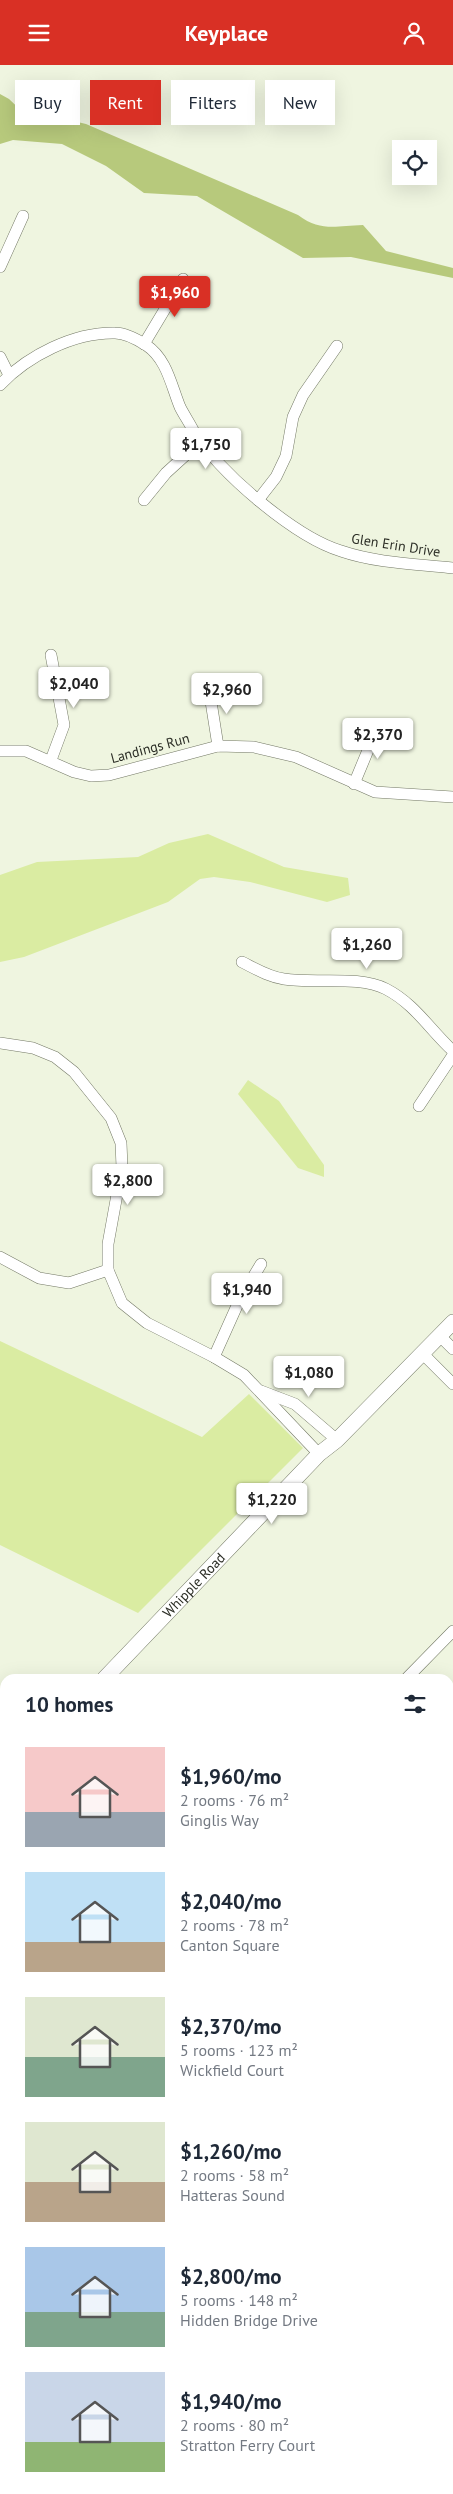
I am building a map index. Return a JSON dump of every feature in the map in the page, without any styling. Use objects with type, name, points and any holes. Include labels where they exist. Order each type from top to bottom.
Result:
[{"type":"main road","name":"Whipple Road","points":[[109,1674],[319,1454],[337,1440],[453,1322]]},
{"type":"street","points":[[0,267],[23,216]]},
{"type":"street","points":[[144,344],[183,279]]},
{"type":"street","name":"Glen Erin Drive","points":[[0,385],[10,375],[51,347],[94,334],[117,333],[144,344],[156,352],[165,366],[181,408],[200,442],[227,473],[258,500],[311,537],[339,551],[372,559],[453,568]]},
{"type":"street","points":[[258,500],[276,477],[286,456],[293,417],[303,395],[337,346]]},
{"type":"street","points":[[0,357],[10,375]]},
{"type":"street","points":[[144,500],[166,473],[200,442]]},
{"type":"street","points":[[51,655],[64,725],[51,760]]},
{"type":"street","points":[[209,689],[218,746]]},
{"type":"street","points":[[354,784],[378,726]]},
{"type":"street","name":"Landings Run","points":[[0,751],[26,751],[51,760],[63,769],[92,776],[109,775],[218,746],[254,747],[296,757],[375,792],[453,797]]},
{"type":"street","points":[[242,962],[271,977],[285,980],[363,983],[384,988],[402,998],[419,1013],[439,1039],[453,1051]]},
{"type":"street","points":[[0,1043],[33,1048],[55,1057],[74,1072],[111,1118],[121,1143],[122,1167],[108,1244],[108,1270],[122,1303],[147,1323],[214,1357],[244,1375],[319,1454]]},
{"type":"street","points":[[420,1106],[453,1055]]},
{"type":"street","points":[[0,1257],[39,1278],[68,1283],[108,1270]]},
{"type":"street","points":[[214,1357],[240,1299],[261,1264]]},
{"type":"street","points":[[440,1336],[453,1349]]},
{"type":"street","points":[[422,1353],[453,1383]]},
{"type":"street","points":[[260,1391],[295,1404],[337,1440]]},
{"type":"street","points":[[411,1674],[453,1631]]},
{"type":"shaded area","points":[[0,94],[15,105],[15,125],[80,125],[80,123],[86,124],[298,215],[314,224],[329,227],[363,225],[386,251],[453,268],[453,278],[351,257],[303,258],[197,196],[144,193],[106,166],[62,144],[13,140],[0,144]]},
{"type":"shaded area","points":[[208,834],[284,867],[348,878],[350,895],[327,902],[250,882],[214,877],[200,879],[168,902],[24,957],[0,962],[0,875],[37,862],[138,857],[169,843]]},
{"type":"shaded area","points":[[248,1080],[279,1101],[324,1165],[324,1177],[298,1168],[238,1094]]},
{"type":"shaded area","points":[[0,1341],[202,1437],[249,1394],[303,1448],[138,1613],[0,1545]]}]
